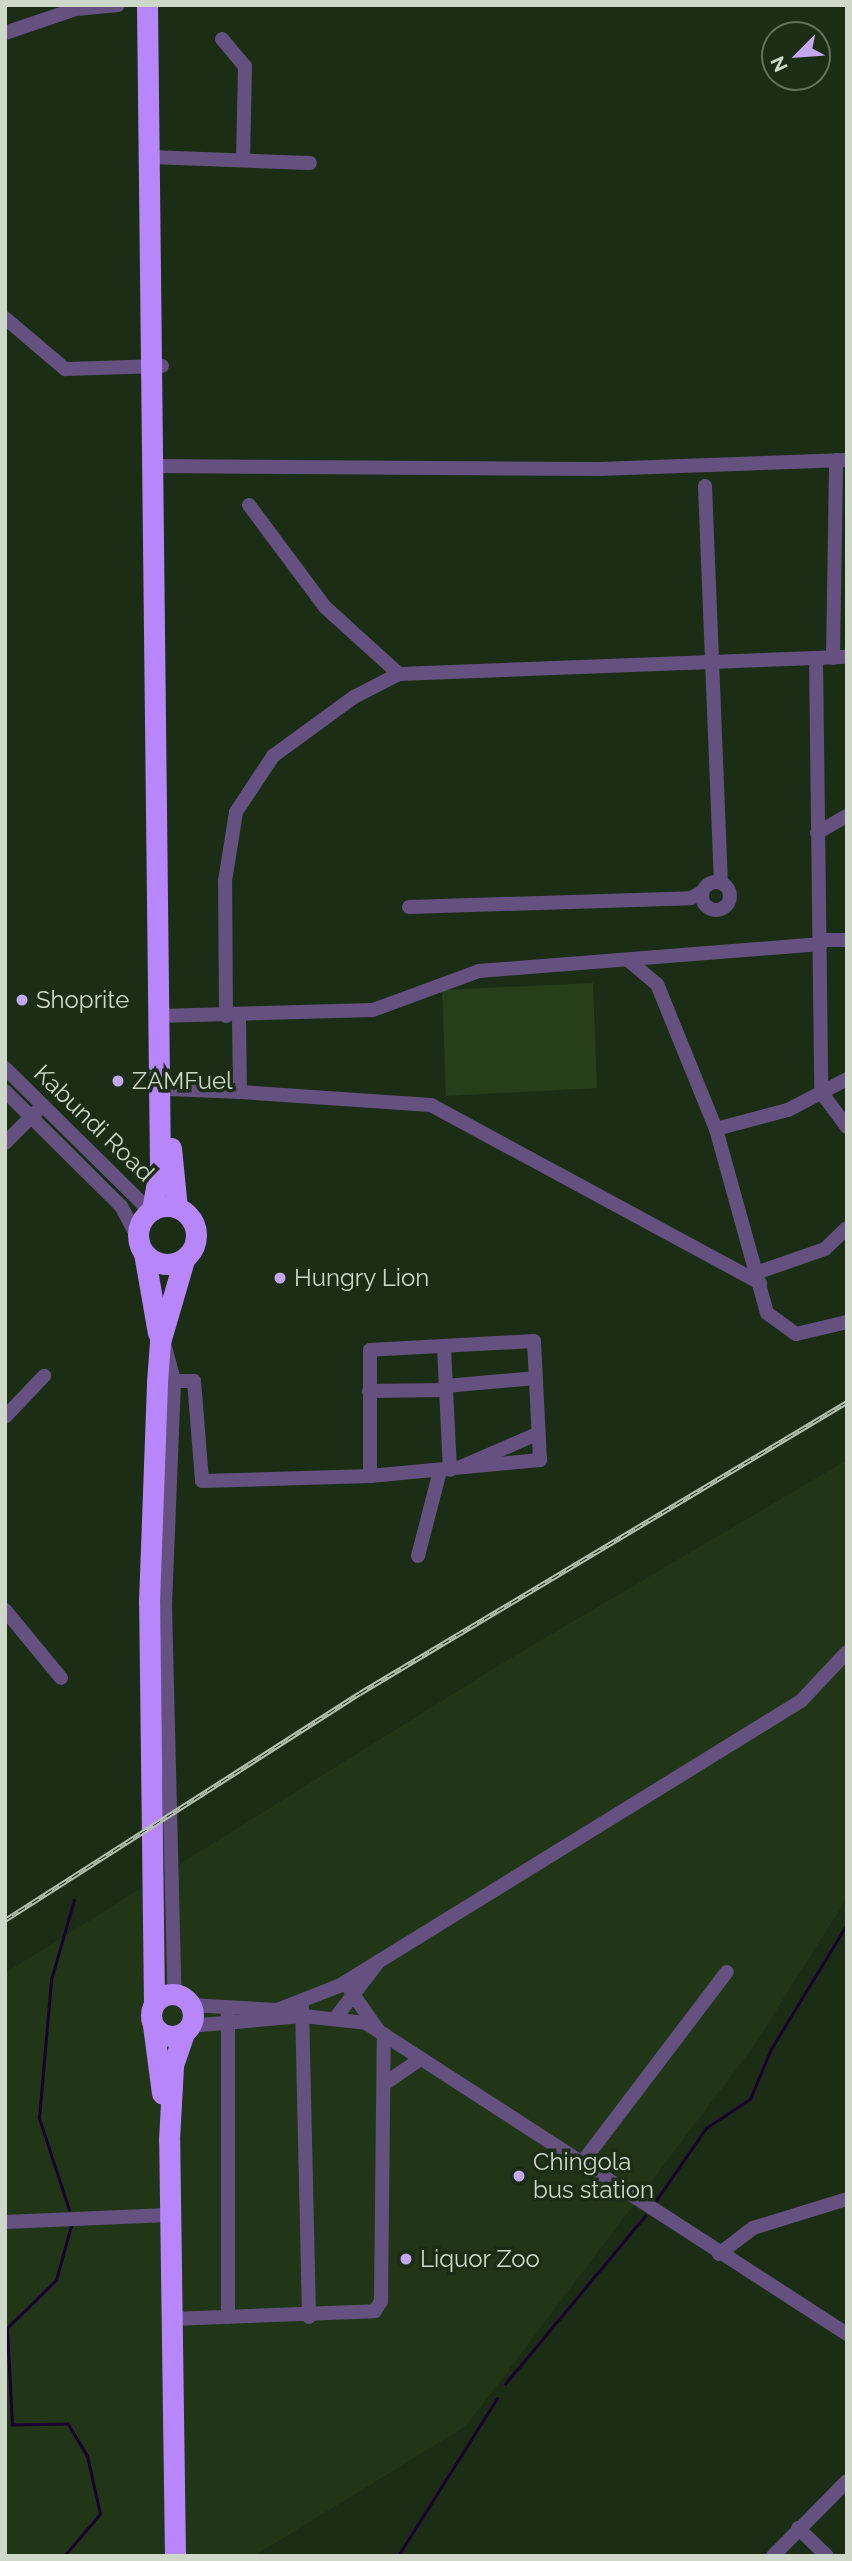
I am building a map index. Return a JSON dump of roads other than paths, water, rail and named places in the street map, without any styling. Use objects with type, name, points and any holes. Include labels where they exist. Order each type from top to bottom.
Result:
[{"type":"highway","points":[[147,5],[156,157]]},
{"type":"highway","points":[[158,5],[157,466],[164,1016],[159,1175],[141,1246],[160,1347]]},
{"type":"highway","points":[[164,1016],[177,1208],[196,1227],[195,1244],[184,1260],[160,1347],[149,1602],[153,2025],[169,2140]]},
{"type":"highway","points":[[151,1211],[177,1208]]},
{"type":"highway","points":[[141,1246],[163,1264],[184,1260]]},
{"type":"highway","points":[[152,1924],[161,1963],[184,2009],[173,2065],[169,2140],[175,2556]]},
{"type":"highway","points":[[154,2003],[165,1995],[184,2009]]},
{"type":"highway","points":[[153,2025],[169,2037],[184,2009]]},
{"type":"street","points":[[5,33],[55,14],[118,5]]},
{"type":"street","points":[[222,39],[245,66],[243,160]]},
{"type":"street","points":[[156,157],[310,163]]},
{"type":"street","points":[[5,318],[65,369],[157,366]]},
{"type":"street","points":[[157,466],[599,468],[841,460],[840,658],[710,660],[399,674],[303,729],[252,781],[236,812],[225,881],[232,1015],[240,1092]]},
{"type":"street","points":[[409,907],[707,888],[710,660],[705,486]]},
{"type":"street","points":[[249,505],[325,607],[399,674]]},
{"type":"street","points":[[816,658],[821,1092],[847,1127]]},
{"type":"street","points":[[817,833],[847,816]]},
{"type":"street","points":[[164,1016],[373,1010],[479,971],[847,940]]},
{"type":"street","points":[[628,960],[657,984],[716,1129],[767,1313],[786,1330],[799,1334],[847,1322]]},
{"type":"street","name":"Kabundi Road","points":[[5,1068],[151,1211]]},
{"type":"street","points":[[716,1129],[766,1118],[847,1079]]},
{"type":"street","points":[[170,1089],[431,1105],[756,1278]]},
{"type":"street","name":"Kabundi Road","points":[[5,1091],[121,1206],[141,1246]]},
{"type":"street","points":[[5,1143],[43,1105]]},
{"type":"street","points":[[125,1183],[143,1188],[159,1175]]},
{"type":"street","points":[[756,1278],[825,1249],[847,1228]]},
{"type":"street","points":[[174,1381],[194,1381],[202,1481],[370,1476],[537,1462],[536,1378],[530,1339],[444,1348],[370,1350],[370,1476]]},
{"type":"street","points":[[160,1347],[174,1381],[165,1605],[184,2009]]},
{"type":"street","points":[[160,1347],[174,1381]]},
{"type":"street","points":[[418,1556],[450,1469],[444,1348]]},
{"type":"street","points":[[5,1417],[44,1376]]},
{"type":"street","points":[[369,1391],[445,1388],[536,1378]]},
{"type":"street","points":[[450,1469],[537,1434]]},
{"type":"street","points":[[5,1610],[61,1678]]},
{"type":"street","points":[[302,2009],[801,1701],[847,1652]]},
{"type":"street","points":[[337,2016],[359,1999],[366,1979],[382,1958]]},
{"type":"street","points":[[581,2164],[727,1972]]},
{"type":"street","points":[[171,2319],[365,2315],[381,2301],[384,2084],[381,2032],[359,1999],[339,1986]]},
{"type":"street","points":[[184,2009],[228,2016],[302,2009],[337,2016],[381,2032],[419,2060],[847,2334]]},
{"type":"street","points":[[184,2009],[228,2016]]},
{"type":"street","points":[[302,2009],[309,2317]]},
{"type":"street","points":[[228,2016],[228,2317]]},
{"type":"street","points":[[384,2084],[392,2072],[419,2060]]},
{"type":"street","points":[[719,2254],[753,2228],[847,2199]]},
{"type":"street","points":[[5,2222],[169,2215]]},
{"type":"street","points":[[773,2556],[847,2481]]},
{"type":"street","points":[[798,2528],[827,2556]]},
{"type":"waterway","points":[[69,2210],[39,2118],[51,1980],[74,1900]]},
{"type":"waterway","points":[[655,2202],[706,2128],[750,2099],[771,2049],[847,1924]]},
{"type":"waterway","points":[[505,2384],[645,2216]]},
{"type":"waterway","points":[[64,2556],[100,2514],[87,2456],[68,2424],[12,2425],[7,2328],[56,2280],[71,2226]]},
{"type":"waterway","points":[[398,2556],[497,2398]]},
{"type":"railway","points":[[5,1920],[360,1693],[847,1402]]},
{"type":"place","name":"Shoprite","points":[[22,1000]]},
{"type":"place","name":"ZAMFuel","points":[[118,1081]]},
{"type":"place","name":"Hungry Lion","points":[[280,1278]]},
{"type":"place","name":"Chingola bus station","points":[[519,2176]]},
{"type":"place","name":"Liquor Zoo","points":[[406,2259]]}]
